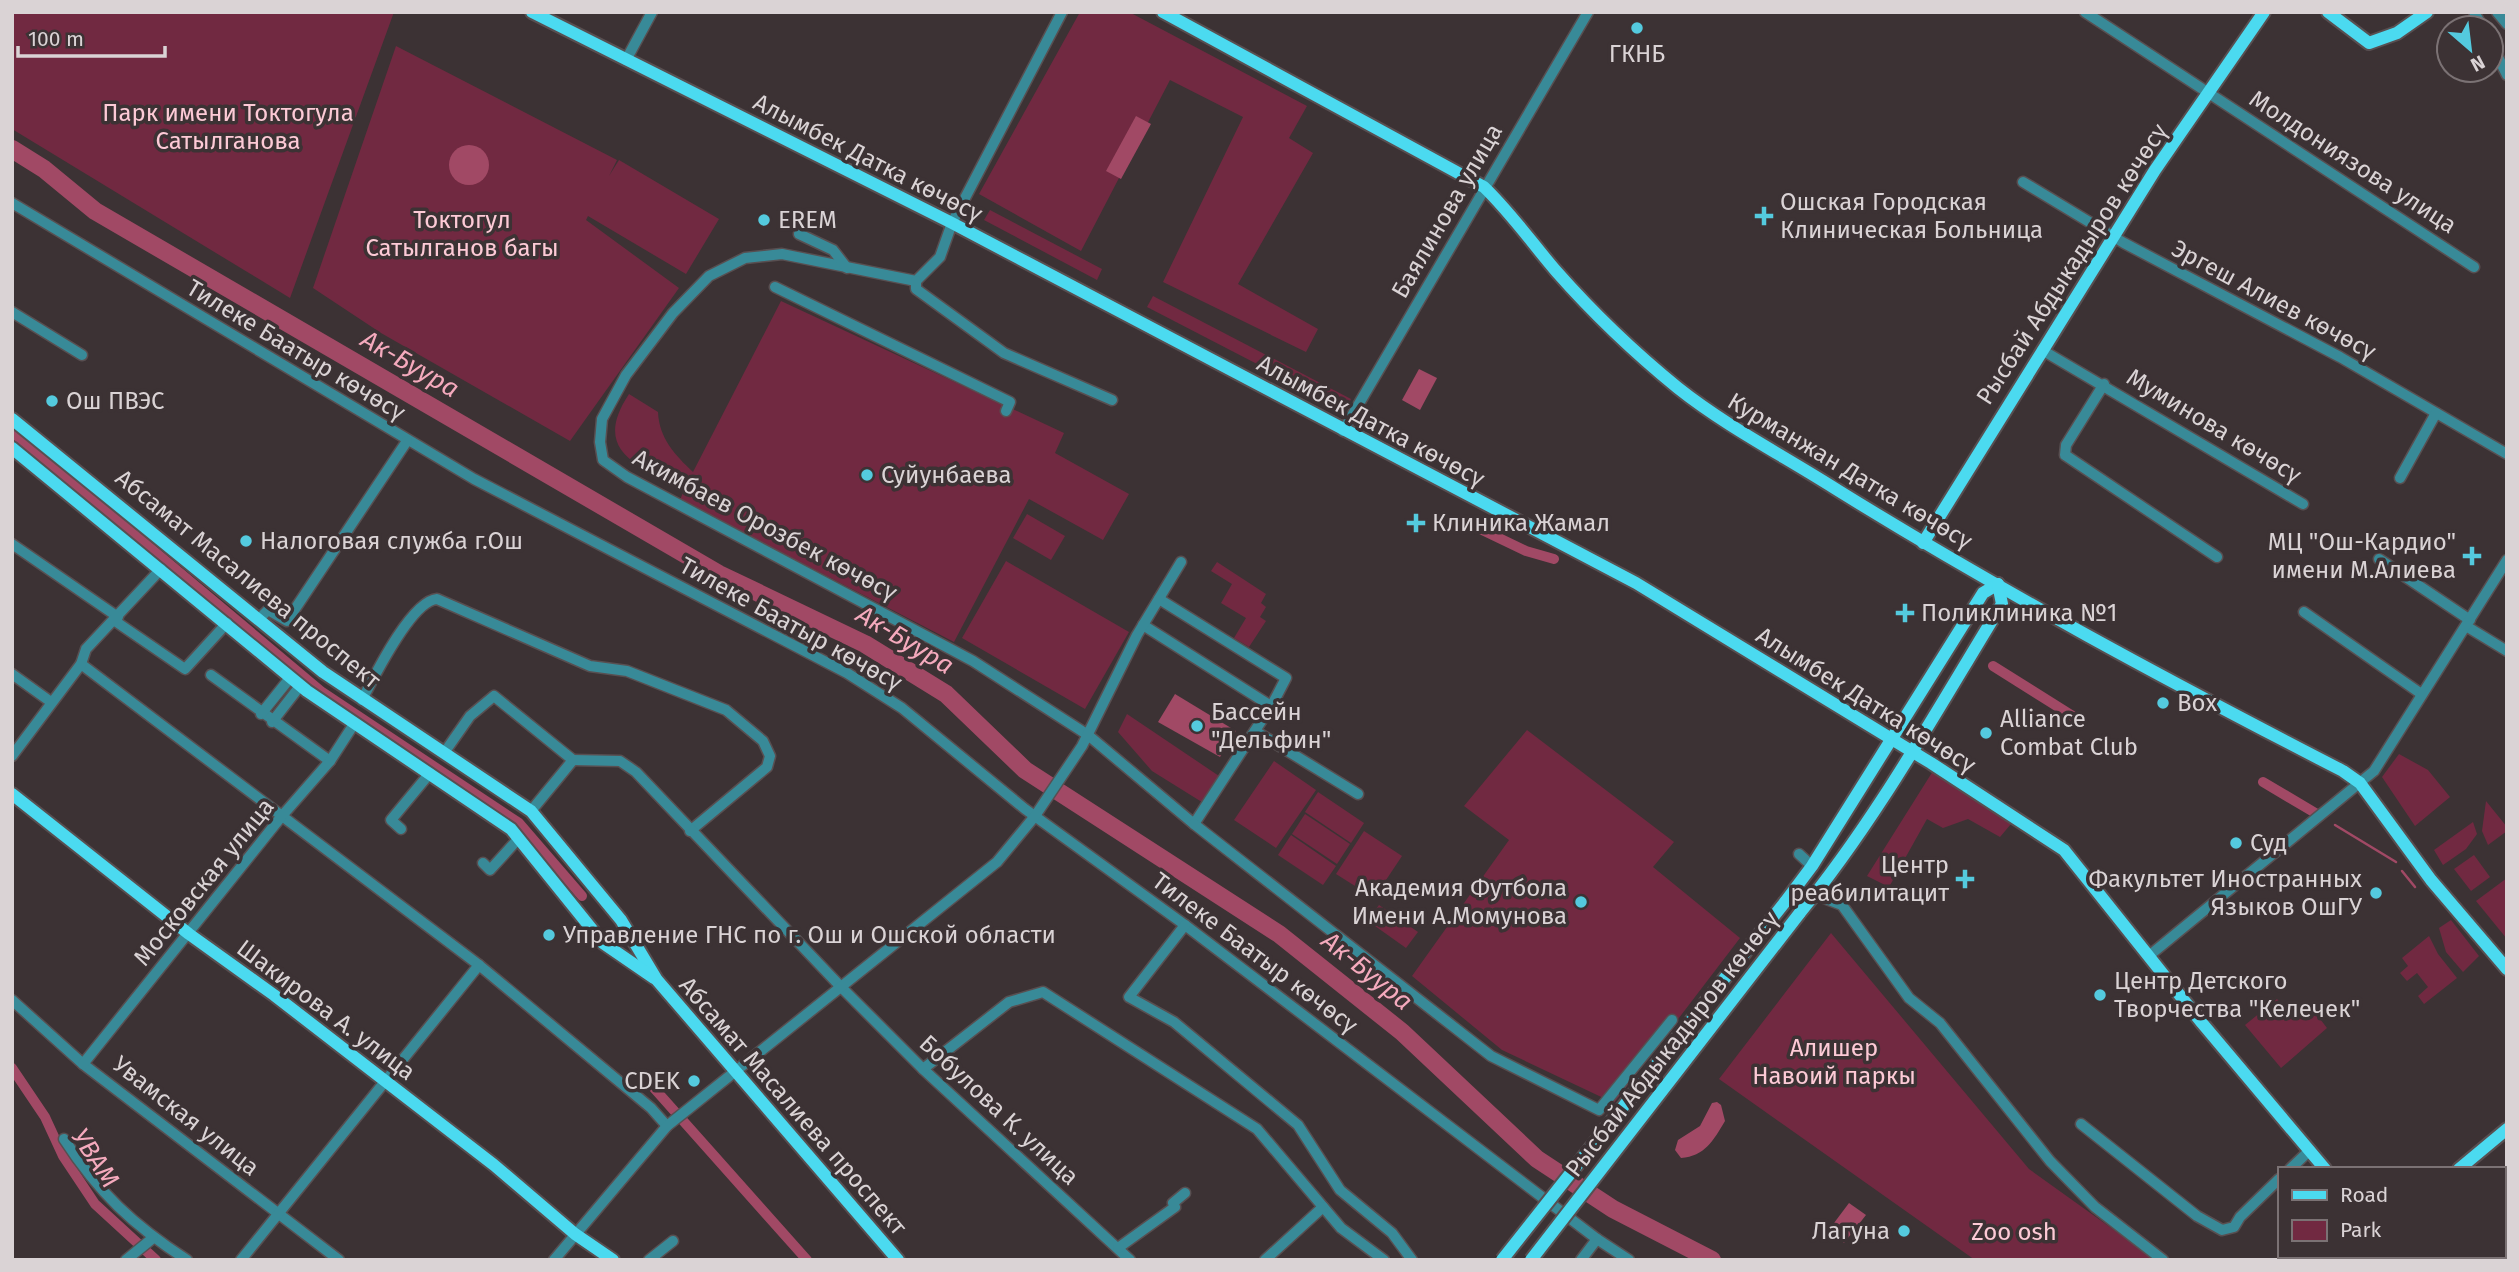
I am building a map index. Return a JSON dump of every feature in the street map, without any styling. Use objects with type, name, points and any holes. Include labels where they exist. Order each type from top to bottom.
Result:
[{"type":"main road","name":"Алымбек Датка көчөсү","points":[[532,12],[952,223],[1636,583],[1891,738],[2064,850],[2202,1023],[2323,1167]]},
{"type":"main road","name":"Курманжан Датка көчөсү","points":[[1163,12],[1484,187],[1506,208],[1556,270],[1605,322],[1679,388],[1923,543],[2183,689],[2343,771],[2360,783],[2431,880],[2507,969]]},
{"type":"main road","name":"Рысбай Абдыкадыров көчөсү","points":[[1923,543],[2113,236],[2264,12]]},
{"type":"main road","points":[[2328,12],[2368,43],[2397,33],[2427,12]]},
{"type":"main road","name":"Абсамат Масалиева проспект","points":[[12,419],[78,470],[258,620],[362,699],[531,811],[621,920],[657,980],[898,1260]]},
{"type":"main road","name":"Абсамат Масалиева проспект","points":[[12,448],[227,623],[295,682],[511,829],[603,943],[657,980]]},
{"type":"main road","name":"Рысбай Абдыкадыров көчөсү","points":[[1531,1260],[1816,895],[1911,751],[2002,604],[1998,584]]},
{"type":"main road","points":[[1891,738],[1983,593],[1998,584]]},
{"type":"main road","name":"Рысбай Абдыкадыров көчөсү","points":[[1502,1260],[1812,866],[1891,738]]},
{"type":"main road","name":"Шакирова А. улица","points":[[12,794],[189,934],[494,1165],[575,1234],[613,1260]]},
{"type":"main road","points":[[2461,1167],[2507,1129]]},
{"type":"street","points":[[626,60],[652,12]]},
{"type":"street","points":[[1062,12],[952,223],[940,257],[916,281],[916,289],[1004,353],[1112,400]]},
{"type":"street","name":"Баялинова улица","points":[[1343,431],[1588,12]]},
{"type":"street","name":"Молдониязова улица","points":[[2085,12],[2474,267]]},
{"type":"street","points":[[2497,12],[2507,24]]},
{"type":"street","name":"Эргеш Алиев көчөсү","points":[[2023,182],[2113,236],[2340,357],[2507,454]]},
{"type":"street","name":"Тилеке Баатыр көчөсү","points":[[12,203],[407,442],[847,673],[902,708],[1035,816],[1185,925],[1597,1239],[1629,1260]]},
{"type":"street","points":[[799,234],[833,250],[847,268]]},
{"type":"street","name":"Акимбаев Орозбек көчөсү","points":[[916,281],[782,254],[745,258],[709,276],[673,313],[626,375],[602,419],[600,442],[603,460],[627,477],[973,661],[1088,735]]},
{"type":"street","points":[[775,287],[1010,402],[1006,411]]},
{"type":"street","points":[[12,312],[82,355]]},
{"type":"street","name":"Муминова көчөсү","points":[[2042,350],[2104,384],[2303,504]]},
{"type":"street","name":"Муминова көчөсү","points":[[2104,384],[2066,445],[2064,456],[2217,557]]},
{"type":"street","points":[[2400,478],[2436,414]]},
{"type":"street","points":[[258,620],[268,610],[287,621],[407,442]]},
{"type":"street","points":[[12,544],[185,669],[227,623]]},
{"type":"street","points":[[2379,559],[2507,651]]},
{"type":"street","points":[[2150,955],[2374,771],[2420,693],[2507,560]]},
{"type":"street","points":[[556,1259],[669,1124],[996,862],[1035,816],[1080,749],[1143,625],[1181,562]]},
{"type":"street","points":[[12,756],[81,664],[86,649],[161,569]]},
{"type":"street","points":[[362,699],[409,622],[425,603],[437,599],[590,666],[628,671],[692,696],[726,710],[763,741],[770,756],[767,767],[690,831]]},
{"type":"street","points":[[1159,599],[1286,678],[1271,706],[1194,824]]},
{"type":"street","points":[[2304,612],[2420,693]]},
{"type":"street","points":[[1143,625],[1271,706]]},
{"type":"street","points":[[81,664],[479,965],[669,1124]]},
{"type":"street","points":[[12,674],[51,702]]},
{"type":"street","points":[[211,675],[272,722],[330,761]]},
{"type":"street","points":[[261,714],[295,682]]},
{"type":"street","points":[[272,722],[295,682]]},
{"type":"street","points":[[444,753],[470,716],[494,696],[573,760],[531,811]]},
{"type":"street","name":"Московская улица","points":[[83,1064],[281,817],[330,761],[354,724]]},
{"type":"street","points":[[1255,731],[1359,794]]},
{"type":"street","points":[[1088,735],[1194,824],[1492,1056],[1586,1105],[1599,1110],[1672,1020]]},
{"type":"street","name":"Бобулова К. улица","points":[[573,760],[625,763],[923,1069],[1130,1260]]},
{"type":"street","points":[[401,829],[391,820],[430,773]]},
{"type":"street","points":[[483,863],[490,870],[519,838]]},
{"type":"street","points":[[1799,854],[1812,866]]},
{"type":"street","points":[[1816,895],[1842,905],[1909,998],[1940,1024],[2050,1161],[2095,1207],[2162,1260]]},
{"type":"street","points":[[1185,925],[1129,998],[1174,1022],[1298,1125],[1340,1190],[1392,1233],[1412,1260]]},
{"type":"street","points":[[241,1260],[479,965]]},
{"type":"street","points":[[923,1069],[1009,1002],[1043,992],[1257,1129],[1341,1228],[1384,1260]]},
{"type":"street","name":"Увамская улица","points":[[12,1000],[83,1064],[338,1260]]},
{"type":"street","points":[[2081,1124],[2197,1216],[2222,1230],[2234,1227],[2240,1217],[2278,1180]]},
{"type":"street","points":[[64,1139],[112,1204],[153,1238],[187,1260]]},
{"type":"street","points":[[2292,1167],[2310,1150]]},
{"type":"street","points":[[1118,1248],[1175,1207],[1173,1203],[1185,1193]]},
{"type":"street","points":[[1265,1260],[1323,1207]]},
{"type":"street","points":[[126,1260],[153,1238]]},
{"type":"street","points":[[1581,1260],[1597,1239]]},
{"type":"street","points":[[649,1260],[673,1241]]},
{"type":"green space","name":"Парк имени Токтогула Сатылганова","points":[[12,12],[394,12],[290,298],[12,129]]},
{"type":"green space","points":[[1080,12],[1129,12],[1307,106],[1289,138],[1313,153],[1238,284],[1318,329],[1306,352],[1163,282],[1243,117],[1170,80],[1081,251],[979,194]]},
{"type":"green space","name":"Токтогул Сатылганов багы","points":[[396,46],[617,160],[609,176],[619,160],[719,219],[686,274],[588,216],[586,220],[679,288],[570,441],[381,333],[313,288]]},
{"type":"green space","points":[[990,210],[1102,269],[1097,280],[984,220]]},
{"type":"green space","points":[[1153,296],[1351,399],[1346,410],[1147,307]]},
{"type":"green space","name":"Суйунбаева","points":[[781,301],[1064,433],[1055,453],[1129,494],[1103,540],[1029,499],[954,642],[680,500],[684,490],[637,465],[618,444],[615,431],[618,414],[629,394],[658,412],[665,438],[693,472]]},
{"type":"green space","points":[[1027,514],[1065,536],[1051,560],[1013,538]]},
{"type":"green space","points":[[1006,561],[1129,632],[1085,709],[962,638]]},
{"type":"green space","points":[[1217,562],[1266,594],[1261,603],[1266,607],[1260,617],[1266,621],[1249,647],[1234,638],[1246,618],[1221,603],[1232,584],[1211,571]]},
{"type":"green space","points":[[1127,714],[1222,778],[1205,804],[1152,771],[1118,732]]},
{"type":"green space","name":"Академия Футбола Имени А.Момунова","points":[[1527,730],[1674,842],[1653,867],[1740,938],[1614,1103],[1502,1050],[1412,976],[1509,840],[1464,806]]},
{"type":"green space","points":[[2399,754],[2428,770],[2450,797],[2415,826],[2382,777]]},
{"type":"green space","points":[[1274,761],[1316,790],[1276,848],[1234,820]]},
{"type":"green space","points":[[1933,771],[2011,824],[2000,837],[1968,819],[1943,828],[1927,819],[1889,887],[1867,876]]},
{"type":"green space","points":[[1318,792],[1364,823],[1351,843],[1305,812]]},
{"type":"green space","points":[[2486,801],[2507,827],[2507,831],[2488,845],[2482,831]]},
{"type":"green space","points":[[1305,814],[1350,844],[1337,864],[1292,834]]},
{"type":"green space","points":[[2473,822],[2477,834],[2466,849],[2443,865],[2434,850]]},
{"type":"green space","points":[[1364,831],[1402,856],[1374,898],[1336,874]]},
{"type":"green space","points":[[1291,835],[1336,866],[1323,885],[1278,855]]},
{"type":"green space","points":[[2474,855],[2490,877],[2471,891],[2454,869]]},
{"type":"green space","points":[[2507,878],[2507,939],[2476,901]]},
{"type":"green space","points":[[1379,905],[1418,932],[1406,948],[1368,921]]},
{"type":"green space","points":[[2451,920],[2479,956],[2463,972],[2446,952],[2439,928]]},
{"type":"green space","name":"Алишер Навоий паркы","points":[[1831,933],[2029,1169],[2156,1260],[1975,1260],[1719,1079]]},
{"type":"green space","points":[[2429,936],[2438,954],[2457,978],[2424,1004],[2418,996],[2428,987],[2417,973],[2407,981],[2400,973],[2408,966],[2402,958]]},
{"type":"green space","points":[[2277,999],[2291,1016],[2308,1003],[2327,1028],[2281,1068],[2245,1025]]},
{"type":"shaded area","points":[[1136,116],[1151,124],[1121,179],[1106,171]]},
{"type":"shaded area","points":[[469,145],[477,146],[483,151],[488,157],[488,173],[483,179],[477,184],[469,185],[461,184],[455,179],[450,173],[449,165],[450,157],[455,151],[461,146]]},
{"type":"shaded area","points":[[1419,369],[1437,378],[1420,410],[1402,400]]},
{"type":"shaded area","name":"Бассейн \"Дельфин\"","points":[[1175,694],[1236,731],[1220,757],[1158,722]]},
{"type":"shaded area","points":[[1712,1103],[1721,1105],[1725,1121],[1716,1135],[1702,1151],[1681,1158],[1675,1150],[1678,1140],[1700,1126]]},
{"type":"shaded area","points":[[1849,1203],[1866,1215],[1844,1243],[1828,1231]]},
{"type":"waterway","name":"Ак-Буура","points":[[12,149],[44,169],[95,211],[719,574],[865,644],[946,694],[1025,770],[1279,934],[1402,1032],[1537,1159],[1613,1209],[1712,1260]]},
{"type":"waterway","points":[[12,432],[322,692],[519,823],[582,896]]},
{"type":"waterway","points":[[1476,527],[1526,551],[1554,559]]},
{"type":"waterway","points":[[1993,666],[2079,720]]},
{"type":"waterway","points":[[2263,782],[2317,814]]},
{"type":"waterway","points":[[2335,825],[2396,862]]},
{"type":"waterway","points":[[2402,871],[2415,887]]},
{"type":"waterway","name":"УВАМ","points":[[12,1068],[45,1117],[63,1156],[95,1204],[156,1260]]},
{"type":"waterway","points":[[653,1087],[807,1260]]},
{"type":"place","name":"ГКНБ","points":[[1637,28]]},
{"type":"place","name":"Ошская Городская Клиническая Больница","points":[[1764,216]]},
{"type":"place","name":"EREM","points":[[764,220]]},
{"type":"place","name":"Ош ПВЭС","points":[[52,401]]},
{"type":"place","name":"Суйунбаева","points":[[867,475]]},
{"type":"place","name":"Клиника Жамал","points":[[1416,523]]},
{"type":"place","name":"Налоговая служба г.Ош","points":[[246,541]]},
{"type":"place","name":"МЦ \"Ош-Кардио\" имени М.Алиева","points":[[2472,556]]},
{"type":"place","name":"Поликлиника №1","points":[[1905,613]]},
{"type":"place","name":"Box","points":[[2163,703]]},
{"type":"place","name":"Бассейн \"Дельфин\"","points":[[1197,726]]},
{"type":"place","name":"Alliance Combat Club","points":[[1986,733]]},
{"type":"place","name":"Суд","points":[[2236,843]]},
{"type":"place","name":"Центр реабилитацит","points":[[1965,879]]},
{"type":"place","name":"Факультет Иностранных Языков ОшГУ","points":[[2376,893]]},
{"type":"place","name":"Академия Футбола Имени А.Момунова","points":[[1581,902]]},
{"type":"place","name":"Управление ГНС по г. Ош и Ошской области","points":[[549,935]]},
{"type":"place","name":"Центр Детского Творчества \"Келечек\"","points":[[2100,995]]},
{"type":"place","name":"CDEK","points":[[694,1081]]},
{"type":"place","name":"Лагуна","points":[[1904,1231]]},
{"type":"park label","name":"Zoo osh","points":[[2014,1232]]}]
